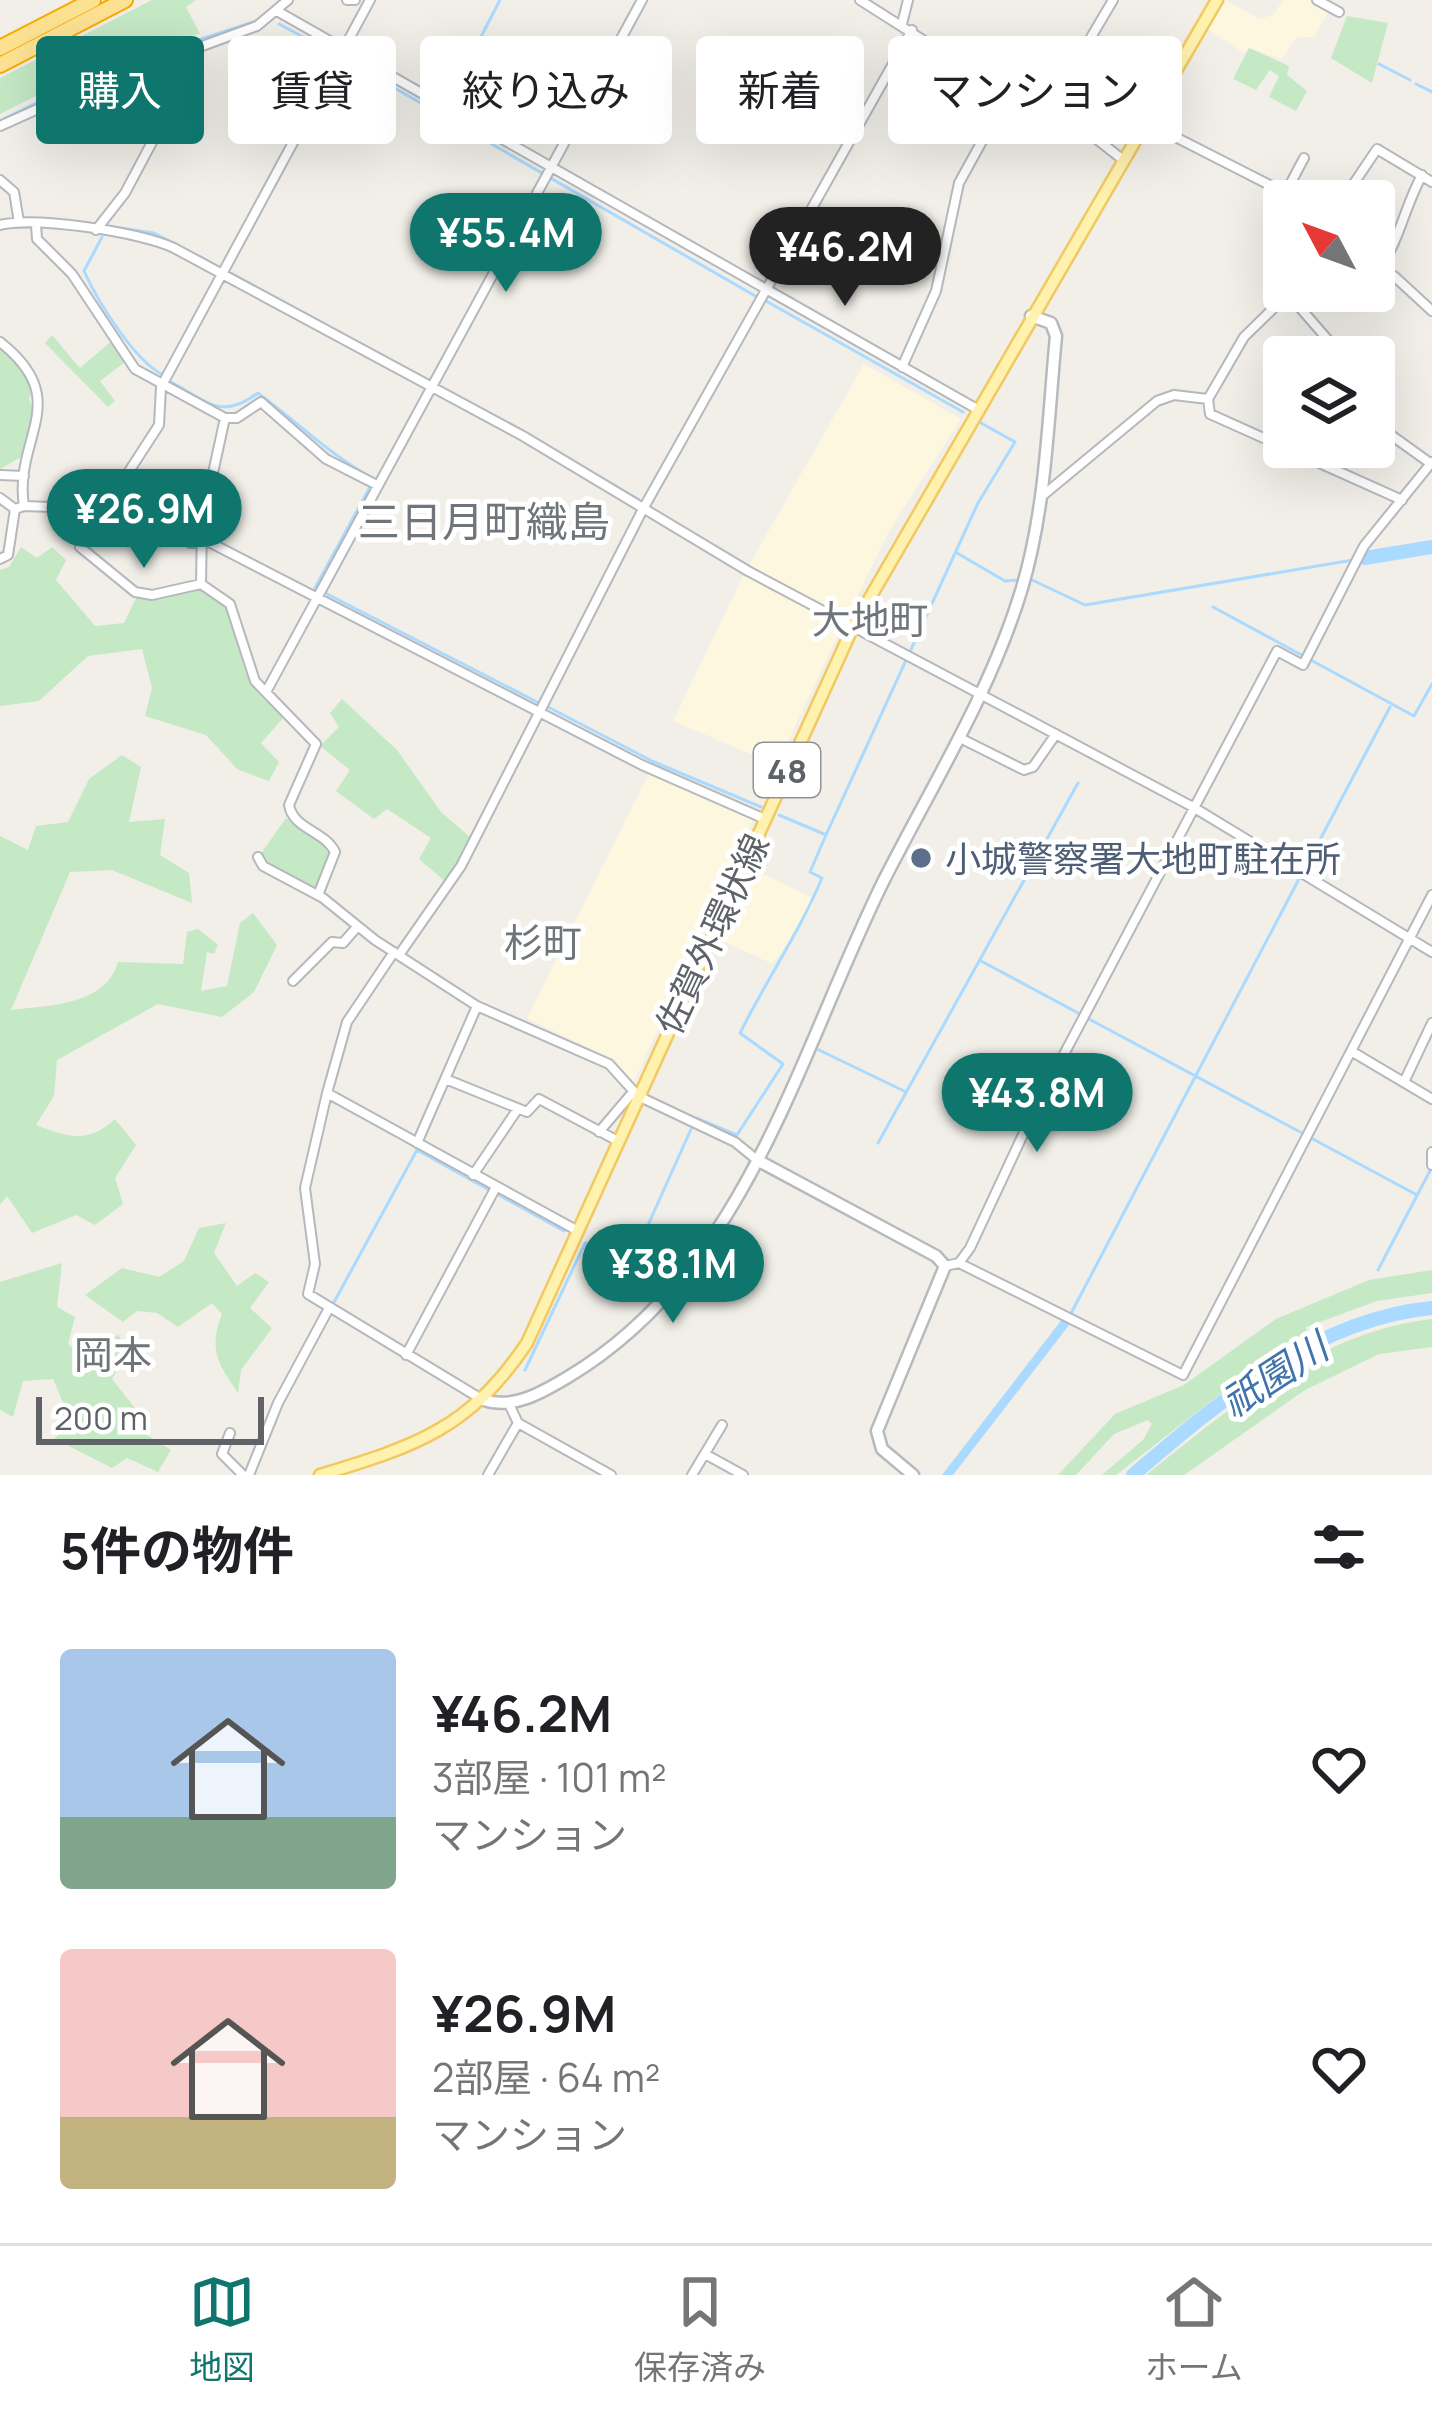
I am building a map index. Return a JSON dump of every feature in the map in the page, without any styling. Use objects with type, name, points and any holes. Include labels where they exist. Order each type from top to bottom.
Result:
[{"type":"highway","points":[[0,48],[93,0]]},
{"type":"highway","points":[[0,65],[125,0]]},
{"type":"main road","name":"佐賀外環状線","points":[[1182,58],[1217,0]]},
{"type":"main road","name":"佐賀外環状線","points":[[320,1475],[408,1448],[448,1428],[484,1400],[527,1343],[635,1095],[853,627],[1131,144]]},
{"type":"street","points":[[204,46],[257,26],[288,0]]},
{"type":"street","points":[[351,36],[370,0]]},
{"type":"street","points":[[266,692],[642,0]]},
{"type":"street","points":[[860,0],[921,36]]},
{"type":"street","points":[[902,24],[908,0]]},
{"type":"street","points":[[1094,36],[1113,0]]},
{"type":"street","points":[[1317,0],[1339,12]]},
{"type":"street","points":[[277,11],[320,36]]},
{"type":"street","points":[[912,30],[643,508],[461,866],[342,1033],[304,1203],[315,1264],[308,1294],[328,1310],[484,1400],[509,1404],[589,1365],[652,1314],[709,1248],[757,1160],[884,881],[960,738],[1025,579],[1039,498],[1056,336],[1051,323],[1031,316]]},
{"type":"street","points":[[396,80],[977,409]]},
{"type":"street","points":[[0,126],[36,110]]},
{"type":"street","points":[[1182,140],[1263,180]]},
{"type":"street","points":[[96,230],[125,193],[151,144]]},
{"type":"street","points":[[293,144],[161,387],[160,425],[106,502],[81,553],[135,592],[152,595],[201,584],[230,604],[243,633],[248,667],[316,744],[289,806],[295,820],[327,839],[334,852],[318,895]]},
{"type":"street","points":[[902,368],[936,291],[959,183],[982,144]]},
{"type":"street","points":[[1103,144],[1122,159]]},
{"type":"street","points":[[1356,180],[1377,149],[1432,182]]},
{"type":"street","points":[[1292,180],[1304,158]]},
{"type":"street","points":[[1395,246],[1407,202],[1422,176]]},
{"type":"street","points":[[0,180],[14,192],[19,222]]},
{"type":"street","points":[[0,225],[19,222],[152,237],[430,387],[853,627],[1193,806],[1432,952]]},
{"type":"street","points":[[36,225],[38,238],[72,274],[135,369],[225,418],[237,418],[261,402],[326,459],[376,485]]},
{"type":"street","points":[[1395,281],[1432,311]]},
{"type":"street","points":[[1270,312],[1244,337],[1208,399],[1210,414],[1402,500]]},
{"type":"street","points":[[1306,312],[1325,336]]},
{"type":"street","points":[[0,343],[26,365],[36,385],[40,420],[8,555],[0,559]]},
{"type":"street","points":[[1039,498],[1157,401],[1174,395],[1208,399]]},
{"type":"street","points":[[201,584],[201,542],[225,418]]},
{"type":"street","points":[[914,1475],[882,1449],[877,1431],[952,1265],[1277,651],[1303,664],[1364,546],[1431,463],[1395,438]]},
{"type":"street","points":[[0,475],[24,476]]},
{"type":"street","points":[[0,498],[20,508],[51,507],[92,525]]},
{"type":"street","points":[[106,502],[191,542],[201,542],[765,819]]},
{"type":"street","points":[[960,738],[1024,770],[1033,767],[1056,734]]},
{"type":"street","points":[[258,857],[279,876],[318,895],[477,1006],[609,1064],[635,1095],[735,1142],[757,1160],[952,1265],[1184,1375],[1432,895]]},
{"type":"street","points":[[293,981],[332,942],[344,943],[358,927]]},
{"type":"street","points":[[417,1143],[477,1006]]},
{"type":"street","points":[[1404,1082],[1432,1023]]},
{"type":"street","points":[[1352,1051],[1432,1099]]},
{"type":"street","points":[[448,1080],[481,1089],[517,1110],[527,1112],[539,1100],[618,1141]]},
{"type":"street","points":[[327,1093],[578,1232]]},
{"type":"street","points":[[598,1132],[635,1095]]},
{"type":"street","points":[[473,1175],[517,1110]]},
{"type":"street","points":[[1432,1152],[1432,1165]]},
{"type":"street","points":[[406,1355],[496,1187]]},
{"type":"street","points":[[230,1433],[222,1454],[246,1475],[328,1310]]},
{"type":"street","points":[[509,1404],[518,1423],[611,1475]]},
{"type":"street","points":[[488,1475],[518,1423]]},
{"type":"street","points":[[692,1475],[722,1424]]},
{"type":"street","points":[[705,1454],[743,1475]]},
{"type":"shaded area","points":[[1226,0],[1259,19],[1273,15],[1283,0],[1310,0],[1329,11],[1314,37],[1297,37],[1282,59],[1249,48],[1244,53],[1207,29]]},
{"type":"shaded area","points":[[864,364],[961,419],[889,531],[847,617],[749,565]]},
{"type":"shaded area","points":[[744,574],[842,626],[777,765],[673,721]]},
{"type":"shaded area","points":[[650,771],[754,818],[634,1082],[614,1060],[527,1018]]},
{"type":"shaded area","points":[[753,869],[813,898],[813,906],[773,964],[720,940]]},
{"type":"green space","points":[[152,0],[196,0],[186,7],[200,34],[82,36]]},
{"type":"green space","points":[[1347,16],[1388,23],[1372,83],[1331,58]]},
{"type":"green space","points":[[1249,48],[1289,66],[1287,75],[1307,91],[1296,111],[1269,97],[1279,76],[1270,70],[1256,90],[1233,79]]},
{"type":"green space","points":[[36,60],[36,96],[0,114],[0,78]]},
{"type":"green space","points":[[52,335],[80,368],[113,340],[125,362],[100,381],[115,401],[108,407],[45,343]]},
{"type":"green space","points":[[0,349],[23,367],[33,385],[29,399],[35,416],[23,456],[0,469]]},
{"type":"green space","points":[[21,547],[37,558],[52,547],[66,560],[56,580],[95,626],[124,623],[137,596],[192,589],[219,597],[233,620],[250,681],[285,716],[261,743],[279,762],[269,781],[237,769],[206,735],[145,716],[152,688],[142,649],[88,656],[39,701],[0,706],[0,570],[9,567]]},
{"type":"green space","points":[[342,699],[397,750],[441,812],[470,837],[447,883],[419,859],[431,838],[387,809],[374,819],[336,791],[350,770],[320,746],[339,727],[330,713]]},
{"type":"green space","points":[[122,755],[141,767],[129,822],[165,819],[160,855],[189,873],[192,903],[112,870],[70,872],[11,1010],[89,995],[112,976],[118,962],[183,964],[187,932],[198,929],[218,945],[214,954],[207,952],[201,991],[227,986],[240,923],[253,913],[277,945],[254,992],[222,1017],[158,1004],[57,1060],[54,1096],[36,1125],[77,1136],[96,1132],[115,1119],[136,1145],[115,1178],[123,1204],[95,1225],[76,1215],[32,1233],[7,1196],[0,1205],[0,836],[28,850],[36,826],[68,822],[89,779]]},
{"type":"green space","points":[[286,818],[326,843],[332,854],[316,892],[268,866],[260,855]]},
{"type":"green space","points":[[226,1223],[214,1253],[237,1286],[255,1273],[269,1282],[250,1308],[272,1328],[241,1370],[238,1393],[217,1356],[222,1314],[212,1303],[178,1327],[157,1313],[137,1311],[123,1322],[85,1295],[122,1268],[159,1277],[184,1261],[199,1228]]},
{"type":"green space","points":[[62,1263],[57,1307],[75,1317],[68,1344],[79,1353],[99,1353],[118,1334],[128,1352],[112,1379],[134,1407],[131,1425],[171,1450],[158,1472],[127,1458],[112,1468],[55,1439],[65,1407],[53,1379],[23,1381],[13,1417],[0,1410],[0,1282]]},
{"type":"green space","points":[[1432,1270],[1432,1293],[1377,1301],[1306,1327],[1308,1338],[1233,1384],[1116,1475],[1102,1475],[1143,1440],[1152,1424],[1148,1420],[1114,1434],[1076,1475],[1058,1475],[1115,1414],[1184,1385],[1276,1319],[1369,1280]]},
{"type":"green space","points":[[1432,1319],[1432,1347],[1379,1354],[1305,1390],[1184,1475],[1146,1475],[1244,1399],[1315,1356],[1392,1326]]},
{"type":"water","points":[[1063,1318],[1070,1324],[953,1475],[942,1475]]},
{"type":"waterway","points":[[481,36],[500,0]]},
{"type":"waterway","points":[[204,38],[259,20]]},
{"type":"waterway","points":[[279,24],[301,36]]},
{"type":"waterway","points":[[1379,64],[1410,80]]},
{"type":"waterway","points":[[1416,84],[1432,92]]},
{"type":"waterway","points":[[396,89],[757,297]]},
{"type":"waterway","points":[[0,121],[36,103]]},
{"type":"waterway","points":[[106,226],[154,233],[188,251]]},
{"type":"waterway","points":[[102,237],[84,271],[129,344],[163,375]]},
{"type":"waterway","points":[[197,255],[220,268]]},
{"type":"waterway","points":[[230,273],[426,379]]},
{"type":"waterway","points":[[766,301],[963,412]]},
{"type":"waterway","points":[[171,382],[224,407],[258,393],[372,478]]},
{"type":"waterway","points":[[440,387],[519,429]]},
{"type":"waterway","points":[[696,1118],[737,1135],[783,1064],[740,1033],[813,898],[822,878],[810,872],[826,835],[978,503],[1015,442],[981,423]]},
{"type":"waterway","points":[[532,437],[639,500]]},
{"type":"waterway","points":[[315,588],[370,487]]},
{"type":"waterway","points":[[1365,558],[1432,547]]},
{"type":"waterway","points":[[957,553],[1005,581],[1030,579],[1085,605],[1365,558]]},
{"type":"waterway","points":[[327,594],[539,703]]},
{"type":"waterway","points":[[1213,607],[1414,716],[1432,684]]},
{"type":"waterway","points":[[548,707],[652,761],[761,807]]},
{"type":"waterway","points":[[1304,870],[1390,707]]},
{"type":"waterway","points":[[878,1143],[1078,783]]},
{"type":"waterway","points":[[779,815],[824,834]]},
{"type":"waterway","points":[[1067,1321],[1300,877]]},
{"type":"waterway","points":[[981,961],[1080,1014]]},
{"type":"waterway","points":[[1089,1019],[1302,1133]]},
{"type":"waterway","points":[[819,1050],[904,1091]]},
{"type":"waterway","points":[[525,1370],[585,1243],[631,1263],[692,1127]]},
{"type":"waterway","points":[[1311,1138],[1417,1195]]},
{"type":"waterway","points":[[333,1304],[417,1150],[491,1191]]},
{"type":"waterway","points":[[1378,1270],[1432,1167]]},
{"type":"waterway","points":[[497,1194],[564,1231]]},
{"type":"waterway","name":"祇園川","points":[[1133,1475],[1235,1393],[1309,1346],[1389,1315],[1432,1308]]},
{"type":"place","name":"小城警察署大地町駐在所","points":[[921,858]]},
{"type":"district","name":"三日月町織島","points":[[484,521]]},
{"type":"district","name":"大地町","points":[[870,619]]},
{"type":"district","name":"杉町","points":[[543,942]]},
{"type":"district","name":"岡本","points":[[113,1354]]}]
